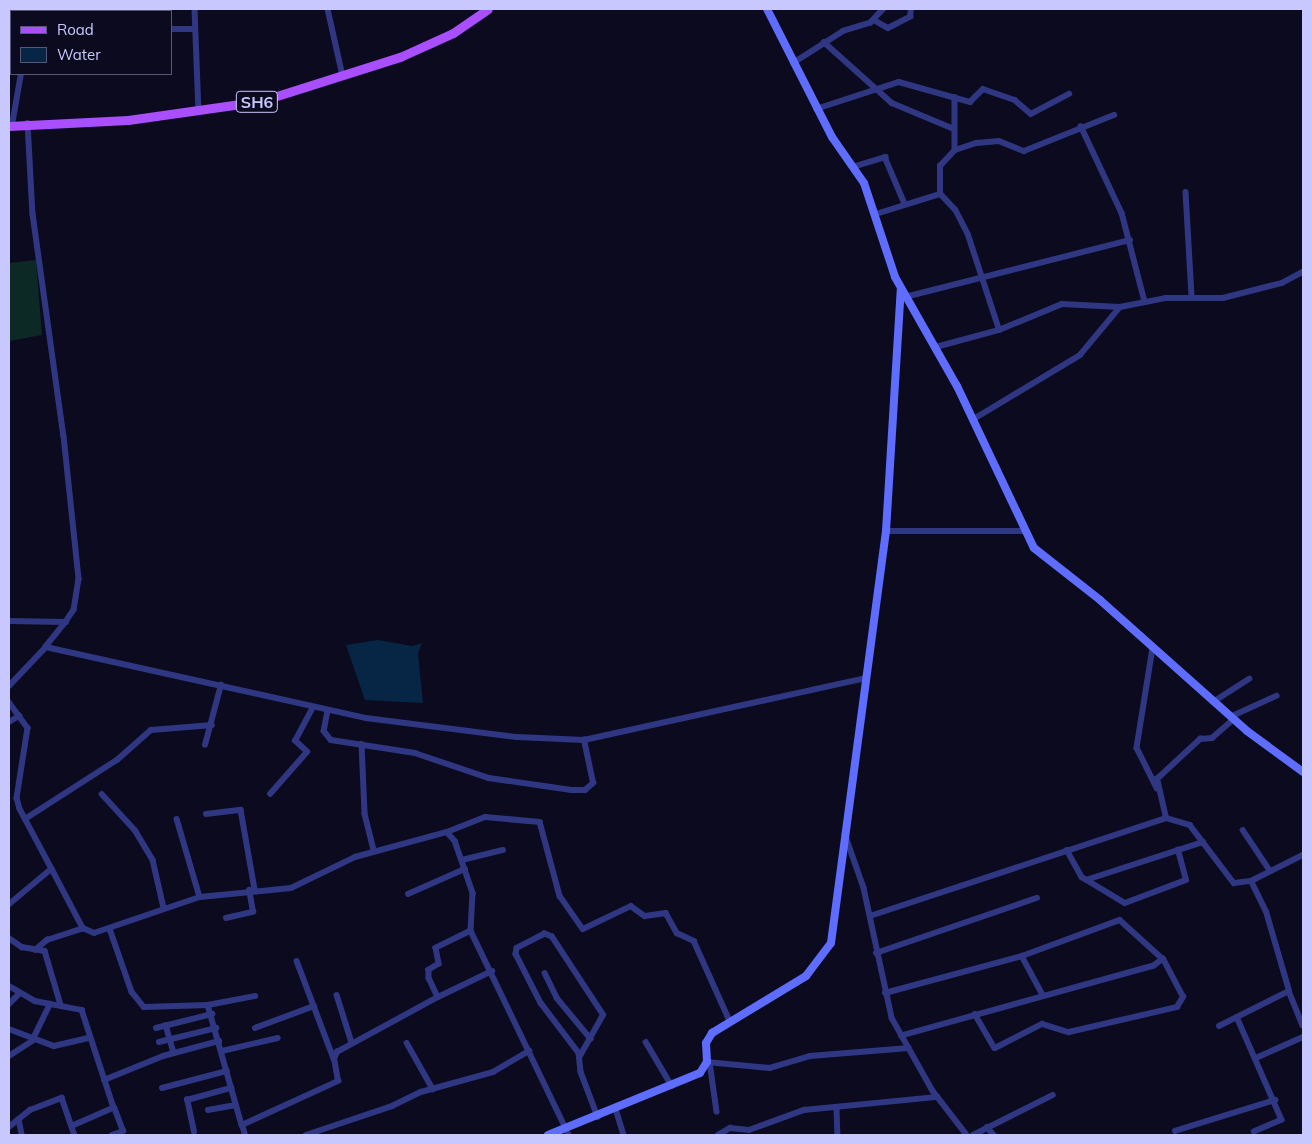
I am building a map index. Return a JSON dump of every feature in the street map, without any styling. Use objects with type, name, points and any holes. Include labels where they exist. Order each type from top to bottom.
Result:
[{"type":"main road","name":"SH6","points":[[11,124],[128,120],[198,112],[262,101],[344,78],[430,45],[488,9]]},
{"type":"street","points":[[195,9],[198,112]]},
{"type":"street","points":[[328,9],[344,78]]},
{"type":"street","points":[[767,9],[816,109],[834,140],[854,167],[876,214],[900,289],[936,347],[1024,531],[1045,560],[1100,600],[1213,702],[1303,772]]},
{"type":"street","points":[[793,63],[824,42],[874,20],[883,9]]},
{"type":"street","points":[[874,20],[888,28],[910,17],[911,9]]},
{"type":"street","points":[[172,29],[195,29]]},
{"type":"street","points":[[824,42],[877,92],[900,108],[952,128]]},
{"type":"street","points":[[11,124],[21,75]]},
{"type":"street","points":[[816,109],[877,92],[899,82],[955,96],[970,102],[983,89],[1015,100],[1031,114],[1069,94]]},
{"type":"street","points":[[955,96],[952,128],[956,150]]},
{"type":"street","points":[[9,112],[11,124]]},
{"type":"street","points":[[998,330],[962,221],[940,194],[938,171],[956,150],[989,140],[1024,151],[1114,114]]},
{"type":"street","points":[[9,686],[46,647],[66,622],[77,603],[79,579],[64,436],[33,214],[28,123]]},
{"type":"street","points":[[1081,126],[1130,240],[1145,302]]},
{"type":"street","points":[[854,167],[885,157],[905,204]]},
{"type":"street","points":[[1186,192],[1192,297]]},
{"type":"street","points":[[876,214],[940,194]]},
{"type":"street","points":[[905,297],[1130,240]]},
{"type":"street","points":[[936,347],[998,330],[1062,304],[1120,307],[1145,302],[1192,297],[1224,298],[1282,283],[1303,272]]},
{"type":"street","points":[[717,1112],[709,1062],[708,1037],[730,1021],[806,976],[830,943],[886,531],[900,289]]},
{"type":"street","points":[[972,420],[1080,355],[1120,307]]},
{"type":"street","points":[[886,531],[1024,531]]},
{"type":"street","points":[[9,621],[66,622]]},
{"type":"street","points":[[46,647],[221,684],[328,711],[470,732],[584,740],[866,678]]},
{"type":"street","points":[[1153,648],[1137,748],[1157,788],[1166,818]]},
{"type":"street","points":[[1213,702],[1249,679]]},
{"type":"street","points":[[205,745],[221,684]]},
{"type":"street","points":[[1157,788],[1163,772],[1200,740],[1212,738],[1232,718],[1276,696]]},
{"type":"street","points":[[9,702],[28,728],[17,798],[25,819],[83,928],[94,933],[110,930],[164,908],[200,897],[252,889],[291,888],[374,851],[447,832],[484,817],[540,822],[560,896],[583,929],[631,906],[645,916],[666,913],[677,933],[694,941],[730,1021]]},
{"type":"street","points":[[270,794],[307,752],[295,741],[313,707]]},
{"type":"street","points":[[328,711],[327,738],[414,753],[489,778],[578,790],[594,782],[584,740]]},
{"type":"street","points":[[9,722],[19,716]]},
{"type":"street","points":[[25,819],[117,760],[151,730],[212,724]]},
{"type":"street","points":[[362,744],[365,814],[374,851]]},
{"type":"street","points":[[102,794],[135,830],[153,860],[164,908]]},
{"type":"street","points":[[206,814],[241,810],[252,889],[253,912],[226,918]]},
{"type":"street","points":[[870,916],[1166,818],[1190,826],[1234,884],[1251,881],[1269,869],[1303,855]]},
{"type":"street","points":[[177,819],[200,897]]},
{"type":"street","points":[[1243,830],[1269,869]]},
{"type":"street","points":[[447,832],[462,860],[475,907],[471,931],[569,1132]]},
{"type":"street","points":[[845,834],[858,865],[885,994],[902,1036],[938,1097],[968,1135]]},
{"type":"street","points":[[1086,880],[1203,842]]},
{"type":"street","points":[[462,860],[503,850]]},
{"type":"street","points":[[1067,850],[1086,880],[1122,903],[1186,880],[1188,872],[1178,850]]},
{"type":"street","points":[[9,905],[52,869]]},
{"type":"street","points":[[408,894],[465,869]]},
{"type":"street","points":[[1251,881],[1266,912],[1289,991],[1303,1025]]},
{"type":"street","points":[[876,953],[1037,898]]},
{"type":"street","points":[[885,994],[1022,956],[1120,920],[1163,959],[1182,997],[1177,1007],[1069,1032],[1042,1024],[995,1048],[975,1014]]},
{"type":"street","points":[[36,950],[46,940],[83,928]]},
{"type":"street","points":[[110,930],[129,986],[144,1007],[208,1005],[255,996]]},
{"type":"street","points":[[438,997],[428,974],[439,964],[436,948],[471,931]]},
{"type":"street","points":[[580,1056],[603,1014],[552,937],[544,934],[517,948],[541,1003],[580,1056],[581,1072],[598,1117]]},
{"type":"street","points":[[9,938],[48,955],[61,1005]]},
{"type":"street","points":[[1022,956],[1043,995]]},
{"type":"street","points":[[902,1036],[1043,995],[1154,966],[1163,959]]},
{"type":"street","points":[[242,1125],[334,1084],[338,1076],[334,1059],[297,961]]},
{"type":"street","points":[[334,1059],[352,1043],[438,997],[492,971]]},
{"type":"street","points":[[545,973],[557,998],[591,1039]]},
{"type":"street","points":[[9,986],[19,994],[50,1004],[82,1010],[89,1038],[123,1131],[112,1135]]},
{"type":"street","points":[[1220,1026],[1289,991]]},
{"type":"street","points":[[9,1004],[19,994]]},
{"type":"street","points":[[337,995],[352,1043]]},
{"type":"street","points":[[9,1056],[32,1042],[50,1004]]},
{"type":"street","points":[[208,1005],[220,1041],[245,1135]]},
{"type":"street","points":[[255,1028],[314,1006]]},
{"type":"street","points":[[156,1028],[212,1014]]},
{"type":"street","points":[[1237,1017],[1275,1100],[1281,1124],[1254,1132]]},
{"type":"street","points":[[166,1025],[174,1053]]},
{"type":"street","points":[[159,1042],[216,1028]]},
{"type":"street","points":[[9,1029],[32,1042],[59,1046],[89,1038]]},
{"type":"street","points":[[1256,1058],[1303,1037]]},
{"type":"street","points":[[222,1051],[278,1038]]},
{"type":"street","points":[[104,1080],[174,1053],[220,1041]]},
{"type":"street","points":[[646,1042],[672,1086]]},
{"type":"street","points":[[407,1043],[432,1089]]},
{"type":"street","points":[[709,1062],[770,1068],[810,1056],[909,1048]]},
{"type":"street","points":[[306,1135],[432,1089],[497,1071],[529,1051]]},
{"type":"street","points":[[548,1135],[569,1132],[598,1117],[672,1086],[700,1073],[709,1062]]},
{"type":"street","points":[[162,1088],[227,1071]]},
{"type":"street","points":[[194,1132],[187,1100],[232,1088]]},
{"type":"street","points":[[973,1135],[1052,1095]]},
{"type":"street","points":[[718,1135],[734,1127],[749,1130],[794,1112],[938,1097]]},
{"type":"street","points":[[9,1127],[19,1118],[43,1103],[62,1098],[75,1135]]},
{"type":"street","points":[[1175,1131],[1275,1100]]},
{"type":"street","points":[[208,1110],[236,1105]]},
{"type":"street","points":[[73,1126],[114,1108]]},
{"type":"street","points":[[837,1108],[838,1135]]},
{"type":"street","points":[[616,1109],[624,1135]]},
{"type":"street","points":[[19,1118],[22,1135]]},
{"type":"street","points":[[734,1127],[741,1135]]},
{"type":"street","points":[[987,1127],[994,1135]]},
{"type":"green space","points":[[36,260],[42,335],[9,341],[9,263]]},
{"type":"water","points":[[378,640],[412,646],[422,643],[418,653],[423,703],[365,700],[346,645]]}]
